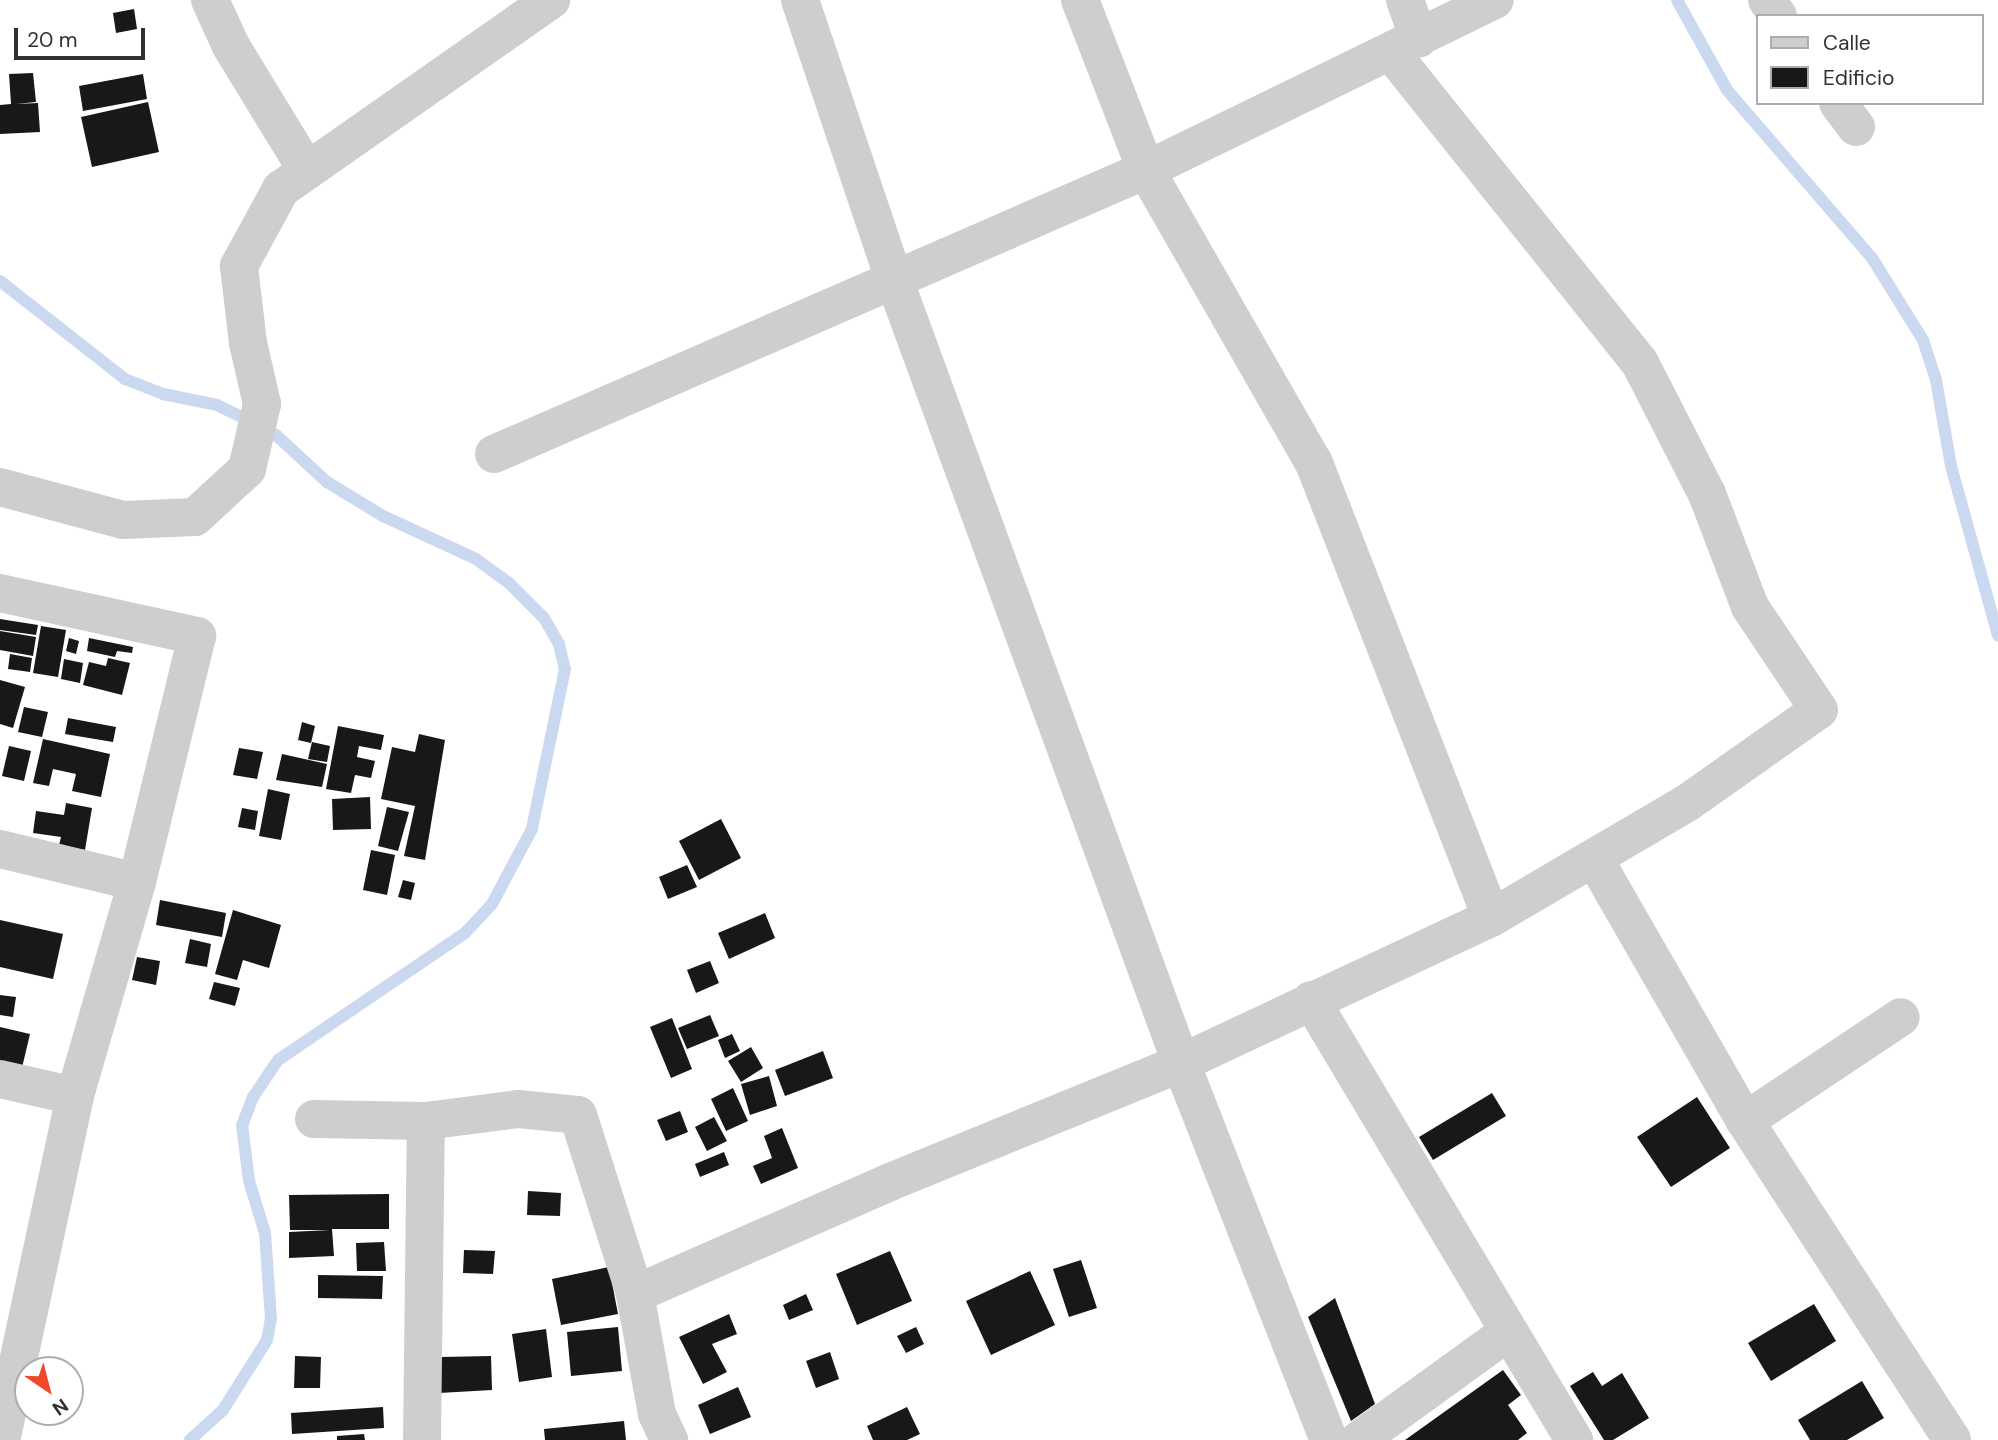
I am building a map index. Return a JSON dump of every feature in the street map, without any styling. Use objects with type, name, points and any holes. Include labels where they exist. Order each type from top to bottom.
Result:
[{"type":"street","points":[[210,0],[294,179]]},
{"type":"street","points":[[800,0],[894,279],[1181,1063],[1329,1440]]},
{"type":"street","points":[[1080,0],[1146,170],[1314,463],[1491,918]]},
{"type":"street","points":[[635,1294],[890,1182],[1181,1063],[1491,918],[1595,860],[1687,803],[1819,710],[1750,607],[1707,494],[1640,363],[1405,46],[1405,0]]},
{"type":"street","points":[[494,454],[1146,170],[1495,0]]},
{"type":"street","points":[[0,487],[123,520],[195,517],[247,469],[262,404],[248,343],[239,266],[294,179],[535,4]]},
{"type":"street","points":[[0,593],[197,636],[137,882],[15,1309],[1,1440]]},
{"type":"street","points":[[0,849],[137,882]]},
{"type":"street","points":[[1595,860],[1745,1121],[1952,1440]]},
{"type":"street","points":[[1311,1000],[1574,1440]]},
{"type":"street","points":[[1745,1121],[1901,1017]]},
{"type":"street","points":[[0,1079],[75,1096]]},
{"type":"street","points":[[314,1118],[426,1121],[518,1109],[578,1115],[635,1294],[660,1431]]},
{"type":"street","points":[[422,1440],[426,1121]]},
{"type":"street","points":[[1359,1440],[1508,1332]]},
{"type":"building","points":[[134,9],[137,29],[116,33],[113,13]]},
{"type":"building","points":[[33,73],[36,102],[16,104],[38,103],[40,132],[0,134],[0,105],[11,104],[9,74]]},
{"type":"building","points":[[143,74],[147,99],[83,111],[79,86]]},
{"type":"building","points":[[148,102],[159,152],[92,167],[81,117]]},
{"type":"building","points":[[0,619],[38,625],[36,635],[0,630]]},
{"type":"building","points":[[41,626],[66,630],[58,677],[33,673]]},
{"type":"building","points":[[0,631],[36,637],[33,656],[0,650]]},
{"type":"building","points":[[69,638],[79,641],[76,654],[66,651]]},
{"type":"building","points":[[89,638],[133,647],[132,653],[117,651],[115,657],[87,651]]},
{"type":"building","points":[[10,654],[32,658],[30,672],[8,669]]},
{"type":"building","points":[[108,658],[130,663],[122,695],[83,685],[89,662],[106,666]]},
{"type":"building","points":[[64,659],[83,663],[80,683],[61,679]]},
{"type":"building","points":[[0,680],[25,687],[13,728],[0,724]]},
{"type":"building","points":[[24,707],[48,712],[42,737],[18,732]]},
{"type":"building","points":[[68,718],[116,727],[113,742],[65,734]]},
{"type":"building","points":[[302,722],[315,726],[311,743],[298,740]]},
{"type":"building","points":[[338,726],[384,735],[381,750],[359,746],[357,757],[375,761],[371,778],[355,775],[351,793],[326,789]]},
{"type":"building","points":[[419,734],[445,740],[425,860],[404,856],[415,806],[381,799],[392,747],[415,752]]},
{"type":"building","points":[[43,739],[110,754],[101,797],[72,791],[76,774],[53,769],[49,786],[33,783]]},
{"type":"building","points":[[312,742],[330,746],[327,762],[308,759]]},
{"type":"building","points":[[9,746],[31,751],[24,781],[2,776]]},
{"type":"building","points":[[239,748],[263,752],[257,779],[233,775]]},
{"type":"building","points":[[282,754],[327,764],[322,787],[276,780]]},
{"type":"building","points":[[268,789],[290,794],[281,840],[259,836]]},
{"type":"building","points":[[370,797],[371,829],[333,830],[332,799]]},
{"type":"building","points":[[66,803],[92,808],[85,850],[59,845],[61,837],[33,833],[36,811],[64,815]]},
{"type":"building","points":[[387,807],[409,812],[398,851],[378,846]]},
{"type":"building","points":[[242,808],[258,811],[255,830],[238,827]]},
{"type":"building","points":[[721,819],[741,858],[699,880],[679,841]]},
{"type":"building","points":[[371,850],[395,855],[387,895],[363,890]]},
{"type":"building","points":[[687,865],[697,887],[668,899],[659,877]]},
{"type":"building","points":[[403,880],[415,883],[411,900],[398,897]]},
{"type":"building","points":[[160,900],[226,913],[222,937],[156,925]]},
{"type":"building","points":[[233,910],[281,925],[269,968],[243,960],[237,980],[215,974]]},
{"type":"building","points":[[765,913],[775,938],[729,959],[718,933]]},
{"type":"building","points":[[0,920],[63,934],[53,979],[0,967]]},
{"type":"building","points":[[190,939],[211,944],[207,967],[185,963]]},
{"type":"building","points":[[137,957],[160,961],[156,985],[132,980]]},
{"type":"building","points":[[710,961],[719,983],[696,993],[687,970]]},
{"type":"building","points":[[214,982],[240,988],[235,1006],[209,999]]},
{"type":"building","points":[[0,995],[16,997],[13,1017],[0,1015]]},
{"type":"building","points":[[710,1015],[719,1036],[687,1049],[678,1028]]},
{"type":"building","points":[[672,1018],[692,1069],[671,1078],[650,1027]]},
{"type":"building","points":[[0,1027],[30,1034],[20,1076],[0,1072]]},
{"type":"building","points":[[732,1034],[740,1051],[725,1058],[718,1040]]},
{"type":"building","points":[[751,1047],[763,1068],[741,1082],[728,1061]]},
{"type":"building","points":[[823,1051],[833,1078],[785,1096],[775,1070]]},
{"type":"building","points":[[769,1076],[777,1106],[750,1115],[741,1084]]},
{"type":"building","points":[[733,1088],[748,1121],[726,1131],[711,1099]]},
{"type":"building","points":[[1492,1093],[1506,1116],[1433,1160],[1419,1137]]},
{"type":"building","points":[[1697,1097],[1730,1148],[1671,1187],[1637,1137]]},
{"type":"building","points":[[680,1111],[688,1132],[666,1141],[657,1120]]},
{"type":"building","points":[[714,1117],[727,1141],[707,1151],[695,1127]]},
{"type":"building","points":[[782,1128],[798,1168],[761,1184],[753,1166],[772,1158],[764,1136]]},
{"type":"building","points":[[724,1152],[729,1165],[700,1177],[695,1164]]},
{"type":"building","points":[[528,1191],[561,1193],[560,1216],[527,1215]]},
{"type":"building","points":[[389,1194],[389,1229],[332,1229],[334,1256],[289,1258],[289,1232],[330,1230],[290,1230],[289,1195]]},
{"type":"building","points":[[384,1242],[386,1271],[357,1271],[356,1243]]},
{"type":"building","points":[[464,1250],[495,1251],[493,1274],[463,1273]]},
{"type":"building","points":[[890,1251],[912,1301],[857,1325],[836,1274]]},
{"type":"building","points":[[1081,1260],[1097,1308],[1069,1317],[1053,1269]]},
{"type":"building","points":[[609,1267],[618,1314],[561,1325],[552,1279]]},
{"type":"building","points":[[1030,1271],[1055,1325],[991,1355],[966,1301]]},
{"type":"building","points":[[318,1275],[383,1276],[382,1299],[318,1298]]},
{"type":"building","points":[[806,1294],[813,1310],[789,1320],[783,1305]]},
{"type":"building","points":[[1335,1298],[1375,1404],[1351,1421],[1308,1317]]},
{"type":"building","points":[[1814,1304],[1836,1341],[1771,1381],[1748,1343]]},
{"type":"building","points":[[729,1314],[737,1334],[712,1344],[727,1372],[703,1384],[679,1337]]},
{"type":"building","points":[[618,1327],[622,1371],[571,1376],[567,1332]]},
{"type":"building","points":[[916,1327],[924,1344],[906,1353],[897,1336]]},
{"type":"building","points":[[546,1329],[552,1377],[519,1382],[512,1334]]},
{"type":"building","points":[[830,1352],[839,1379],[816,1388],[806,1361]]},
{"type":"building","points":[[295,1356],[321,1357],[320,1388],[294,1388]]},
{"type":"building","points":[[491,1356],[492,1390],[439,1393],[441,1357]]},
{"type":"building","points":[[1503,1370],[1521,1395],[1508,1405],[1527,1433],[1518,1440],[1405,1440]]},
{"type":"building","points":[[1593,1372],[1602,1386],[1622,1373],[1649,1418],[1613,1440],[1604,1440],[1570,1386]]},
{"type":"building","points":[[1862,1381],[1884,1418],[1847,1440],[1810,1440],[1798,1420]]},
{"type":"building","points":[[738,1387],[751,1417],[710,1434],[698,1405]]},
{"type":"building","points":[[383,1407],[384,1428],[292,1434],[291,1413]]},
{"type":"building","points":[[907,1407],[920,1434],[907,1440],[873,1440],[867,1426]]},
{"type":"building","points":[[624,1421],[626,1440],[545,1440],[544,1429]]},
{"type":"building","points":[[364,1434],[365,1440],[337,1440],[337,1436]]},
{"type":"waterway","points":[[1677,0],[1727,90],[1872,258],[1923,340],[1936,380],[1951,466],[1998,636]]},
{"type":"waterway","points":[[0,281],[125,379],[163,394],[217,405],[248,420],[276,435],[327,482],[383,516],[476,559],[509,583],[544,618],[559,644],[565,669],[532,829],[492,904],[465,933],[278,1060],[253,1097],[242,1125],[249,1181],[265,1233],[271,1318],[267,1340],[223,1410],[190,1440]]}]
